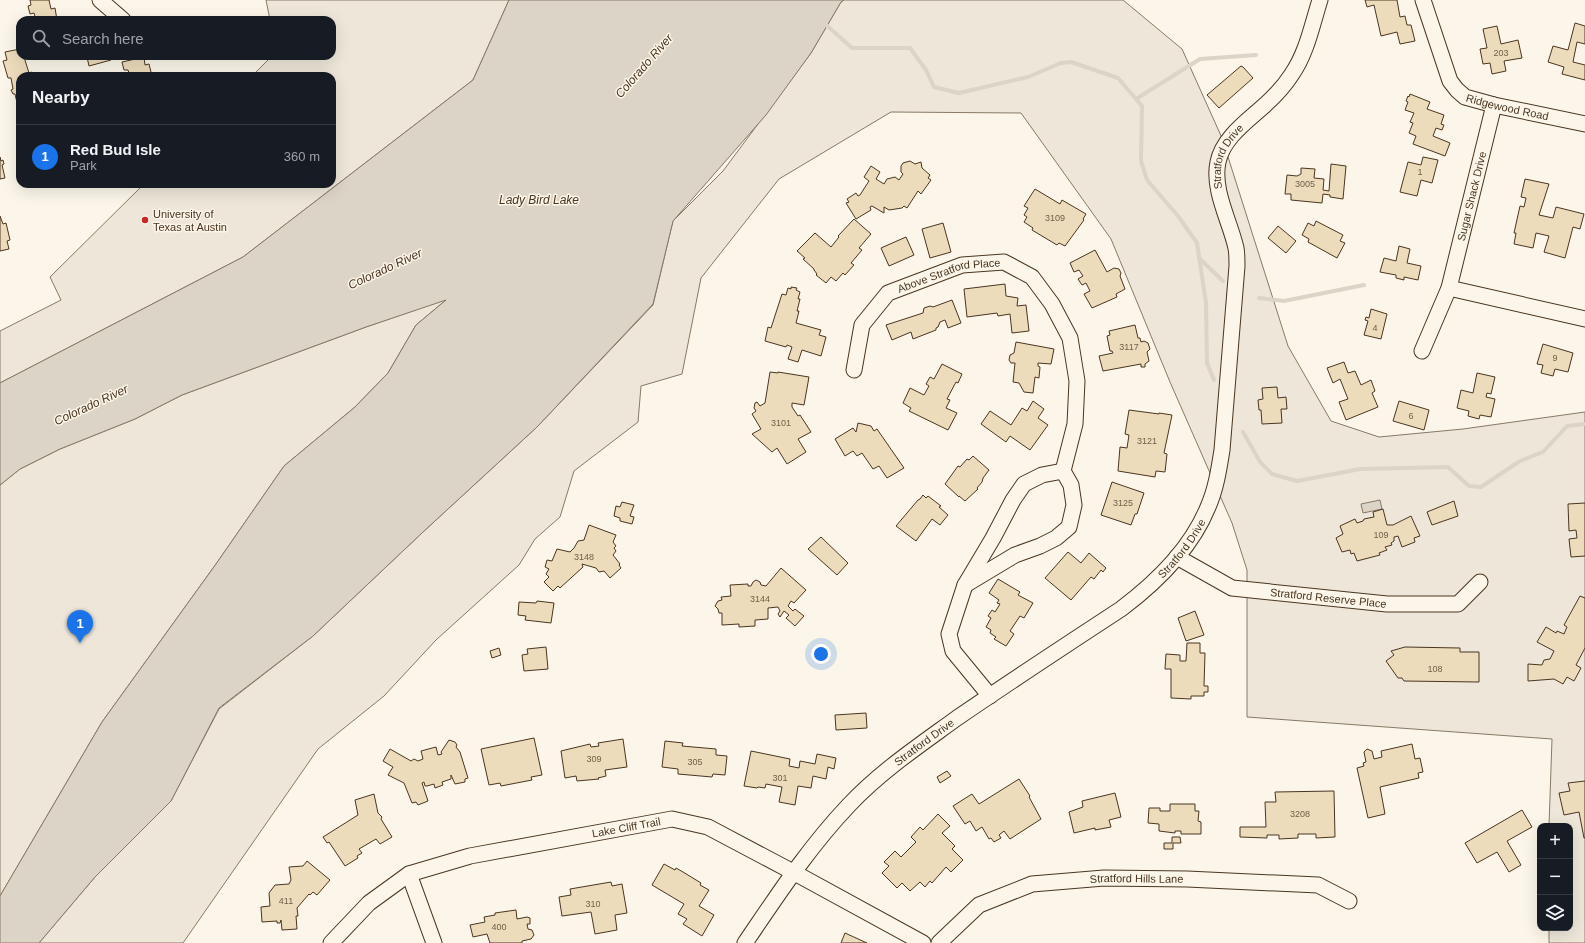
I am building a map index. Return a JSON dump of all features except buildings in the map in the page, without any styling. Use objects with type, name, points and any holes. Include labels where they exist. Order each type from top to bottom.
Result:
[{"type":"street","points":[[100,0],[118,16]]},
{"type":"street","name":"Stratford Drive","points":[[745,943],[794,872],[823,834],[849,804],[902,758],[990,696],[1126,605],[1160,576],[1177,558],[1195,533],[1208,507],[1218,476],[1222,450],[1237,266],[1236,249],[1220,196],[1217,178],[1218,161],[1224,147],[1237,131],[1270,100],[1292,74],[1302,56],[1320,0]]},
{"type":"street","name":"Ridgewood Road","points":[[1424,0],[1450,81],[1465,97],[1494,105],[1585,124]]},
{"type":"street","name":"Sugar Shack Drive","points":[[1422,351],[1449,288],[1494,105]]},
{"type":"street","name":"Above Stratford Place","points":[[854,370],[862,326],[888,293],[962,265],[1004,262],[1032,277],[1052,304],[1070,338],[1077,381],[1075,424],[1063,471]]},
{"type":"street","points":[[1449,288],[1585,319]]},
{"type":"street","points":[[965,585],[1015,555],[1040,546],[1056,538],[1068,527],[1074,505],[1071,485],[1063,471],[1042,475],[1024,484],[1013,500],[993,538],[965,585],[949,634],[953,651],[990,696]]},
{"type":"street","name":"Stratford Reserve Place","points":[[1177,558],[1232,588],[1354,602],[1386,604],[1458,604],[1480,582]]},
{"type":"street","name":"Lake Cliff Trail","points":[[331,943],[369,903],[409,874],[470,856],[672,819],[708,827],[794,872],[923,943]]},
{"type":"street","points":[[409,874],[434,943]]},
{"type":"street","name":"Stratford Hills Lane","points":[[939,943],[979,905],[1032,884],[1104,878],[1186,879],[1318,885],[1349,901]]},
{"type":"shaded area","name":"University of Texas at Austin","points":[[266,0],[509,0],[473,80],[336,185],[336,72],[256,72],[268,60],[336,60],[336,16],[269,16]]},
{"type":"shaded area","points":[[844,0],[1123,0],[1182,49],[1222,138],[1288,346],[1331,421],[1379,437],[1463,429],[1585,412],[1585,943],[1549,943],[1549,931],[1573,931],[1573,823],[1549,823],[1552,739],[1247,717],[1247,570],[1232,523],[1170,382],[1111,239],[1021,113],[891,112],[779,179],[701,278],[682,374],[641,386],[638,422],[574,471],[560,517],[535,539],[519,565],[436,640],[384,696],[318,749],[183,943],[39,943],[95,877],[171,801],[219,709],[313,636],[537,427],[653,305],[673,221],[723,171],[811,53],[841,2]]},
{"type":"shaded area","name":"University of Texas at Austin","points":[[140,188],[333,188],[243,257],[0,383],[0,331],[61,300],[50,277]]},
{"type":"shaded area","points":[[447,299],[416,325],[388,373],[355,407],[284,466],[216,564],[102,722],[0,896],[0,485],[20,469],[60,449],[135,419],[182,395],[366,327]]},
{"type":"water","name":"Lady Bird Lake","points":[[509,0],[844,0],[841,2],[811,53],[766,115],[673,221],[653,304],[537,427],[313,636],[219,708],[171,801],[95,877],[39,943],[0,943],[0,896],[102,722],[216,564],[284,466],[355,407],[388,373],[416,325],[446,300],[366,327],[182,395],[135,419],[60,449],[20,469],[0,485],[0,383],[243,257],[333,188],[336,188],[336,185],[473,80]]},
{"type":"water","points":[[1380,500],[1382,509],[1363,513],[1361,504]]},
{"type":"waterway","points":[[824,23],[852,48],[910,48],[926,70],[934,87],[959,93],[1028,77],[1061,63],[1071,62],[1118,78],[1142,106],[1141,161],[1147,180],[1178,216],[1197,243],[1206,303],[1207,363],[1214,380]]},
{"type":"waterway","points":[[1136,99],[1200,59],[1256,55]]},
{"type":"waterway","points":[[1199,258],[1223,281]]},
{"type":"waterway","points":[[1259,298],[1284,301],[1364,285]]},
{"type":"waterway","points":[[1243,432],[1260,462],[1272,474],[1297,481],[1360,469],[1448,467],[1469,486],[1481,487],[1520,461],[1543,452],[1567,426],[1585,424]]},
{"type":"place","name":"University of Texas at Austin","points":[[145,220]]},
{"type":"place","name":"Red Bud Isle","points":[[80,643]]},
{"type":"water label","name":"Colorado River","points":[[644,66]]},
{"type":"water label","name":"Colorado River","points":[[385,269]]},
{"type":"water label","name":"Colorado River","points":[[91,405]]}]
